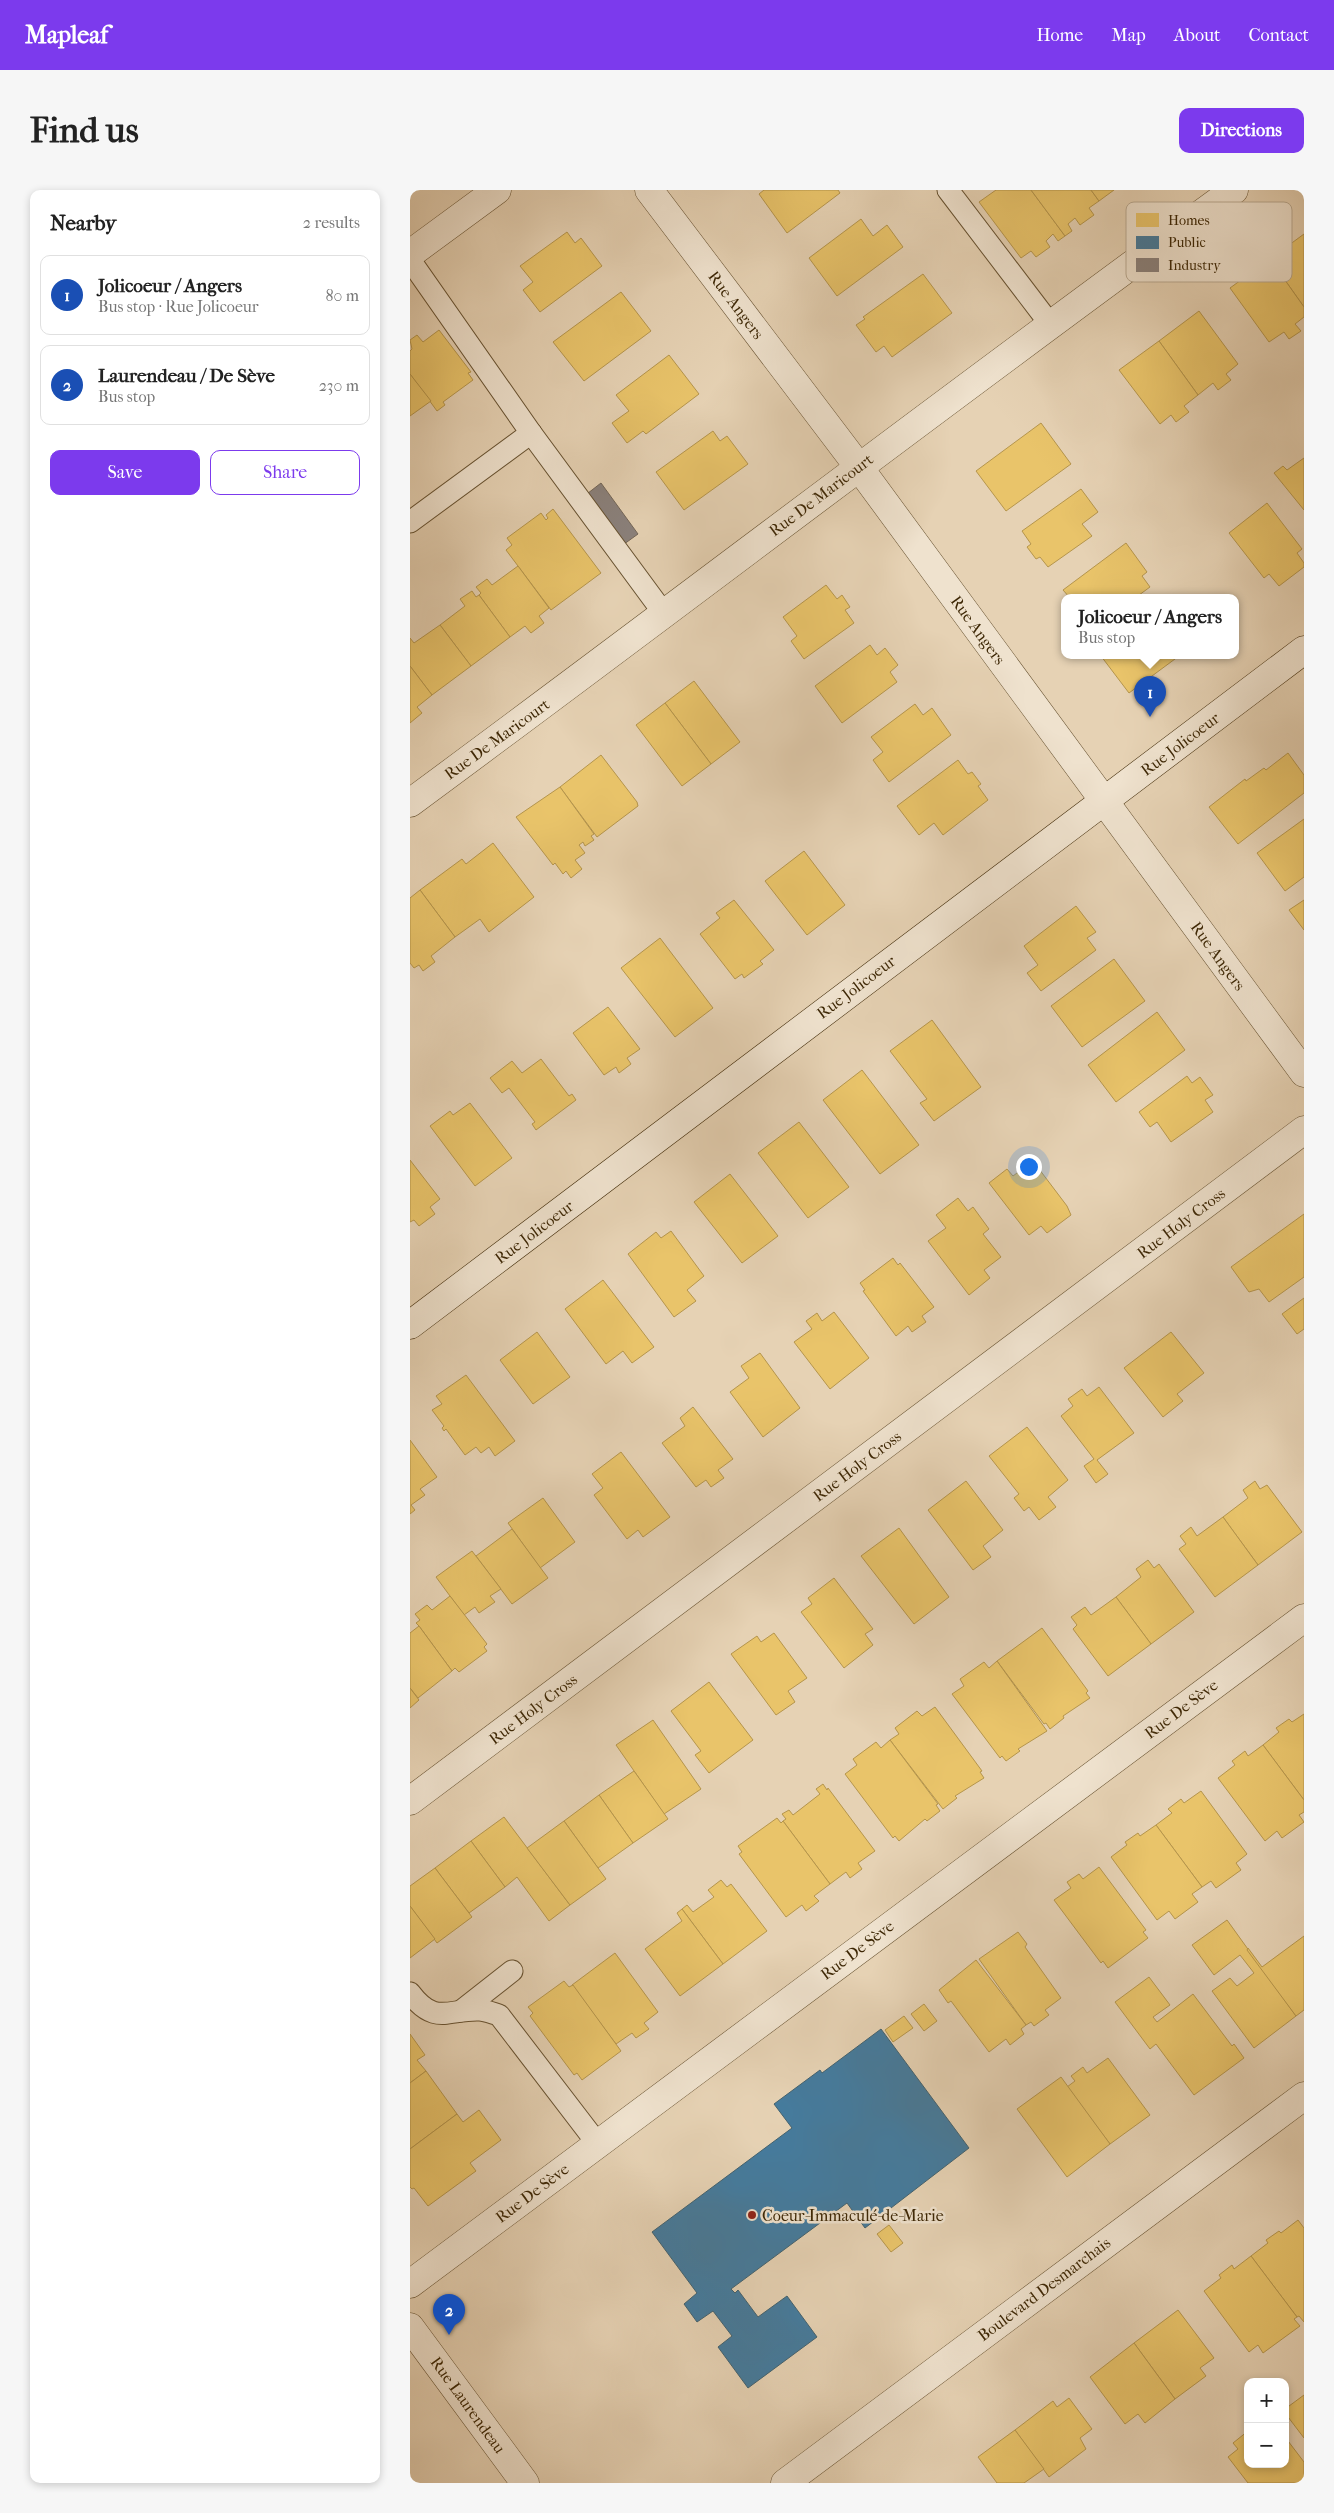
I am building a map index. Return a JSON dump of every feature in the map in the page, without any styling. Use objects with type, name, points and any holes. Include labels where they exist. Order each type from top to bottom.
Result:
[{"type":"street","points":[[410,254],[497,190]]},
{"type":"street","name":"Rue Angers","points":[[649,190],[858,466],[1304,1073]]},
{"type":"street","name":"Rue De Maricourt","points":[[1218,202],[1234,190]]},
{"type":"street","name":"Rue De Maricourt","points":[[410,803],[665,615],[858,466],[1126,269]]},
{"type":"street","name":"Rue Jolicoeur","points":[[410,1325],[1304,650]]},
{"type":"street","name":"Rue Holy Cross","points":[[410,1801],[1304,1130]]},
{"type":"street","name":"Rue De Sève","points":[[410,2284],[1304,1618]]},
{"type":"street","name":"Boulevard Desmarchais","points":[[785,2483],[1304,2096]]},
{"type":"street","name":"Rue Laurendeau","points":[[410,2327],[525,2483]]},
{"type":"lane","points":[[948,190],[1050,324]]},
{"type":"lane","points":[[410,260],[531,433],[665,615]]},
{"type":"lane","points":[[410,522],[531,433]]},
{"type":"lane","points":[[461,2011],[512,1971]]},
{"type":"lane","points":[[410,1993],[425,2008],[437,2014],[481,2010],[498,2015],[597,2143]]},
{"type":"building: Homes","points":[[764,190],[838,190],[840,193],[787,233],[759,194]]},
{"type":"building: Homes","points":[[996,190],[1031,190],[1065,236],[1058,241],[1053,234],[1046,241],[1050,247],[1036,257],[1031,251],[1021,258],[979,202]]},
{"type":"building: Homes","points":[[1031,190],[1091,190],[1099,201],[1089,208],[1094,215],[1080,225],[1075,218],[1068,224],[1072,231],[1065,236]]},
{"type":"building: Homes","points":[[1091,190],[1114,190],[1099,201]]},
{"type":"building: Homes","points":[[861,219],[873,236],[887,225],[903,247],[837,296],[809,258]]},
{"type":"building: Homes","points":[[567,232],[575,243],[581,238],[602,266],[540,312],[523,290],[533,282],[520,266]]},
{"type":"building: Homes","points":[[1304,234],[1304,307],[1286,282],[1292,282],[1292,243]]},
{"type":"building: Homes","points":[[923,274],[952,313],[892,357],[884,346],[876,352],[856,325],[865,319],[863,317]]},
{"type":"building: Homes","points":[[1238,282],[1286,282],[1304,307],[1304,317],[1295,324],[1301,331],[1289,339],[1284,332],[1269,342],[1230,288]]},
{"type":"building: Homes","points":[[621,292],[651,331],[584,381],[553,342]]},
{"type":"building: Homes","points":[[1199,311],[1238,364],[1226,374],[1231,380],[1218,390],[1213,383],[1198,395],[1159,341]]},
{"type":"building: Homes","points":[[439,330],[471,372],[468,373],[473,380],[443,402],[445,405],[437,411],[410,374],[410,351],[412,349],[410,340],[417,335],[423,342]]},
{"type":"building: Homes","points":[[1159,341],[1198,395],[1184,406],[1189,412],[1176,422],[1171,415],[1160,424],[1119,370]]},
{"type":"building: Homes","points":[[669,355],[699,394],[646,434],[643,431],[627,443],[612,423],[629,411],[616,395]]},
{"type":"building: Homes","points":[[410,374],[431,401],[410,416]]},
{"type":"building: Homes","points":[[1041,423],[1071,464],[1006,511],[976,471]]},
{"type":"building: Homes","points":[[713,431],[720,441],[727,436],[748,464],[684,510],[656,472]]},
{"type":"building: Homes","points":[[1304,458],[1304,510],[1274,473],[1283,466],[1287,470]]},
{"type":"building: Homes","points":[[1081,489],[1098,512],[1082,524],[1092,536],[1048,567],[1040,557],[1036,559],[1027,547],[1031,544],[1022,531]]},
{"type":"building: Homes","points":[[1267,503],[1302,549],[1297,553],[1304,563],[1304,567],[1279,586],[1269,574],[1264,578],[1229,533]]},
{"type":"building: Homes","points":[[553,509],[601,573],[551,610],[506,550],[512,545],[507,538],[541,513],[546,520],[548,518],[546,515]]},
{"type":"building: Homes","points":[[1126,543],[1147,572],[1142,576],[1150,587],[1140,594],[1066,594],[1063,590]]},
{"type":"building: Homes","points":[[518,566],[549,608],[539,616],[544,623],[531,633],[525,626],[510,637],[479,595],[481,593],[476,587],[487,579],[492,585]]},
{"type":"building: Homes","points":[[826,585],[837,599],[842,595],[850,607],[845,610],[854,623],[804,659],[791,641],[797,636],[783,617]]},
{"type":"building: Homes","points":[[472,591],[476,597],[479,595],[510,637],[471,666],[440,625],[465,606],[460,599]]},
{"type":"building: Homes","points":[[440,625],[471,666],[432,695],[410,666],[410,638],[414,643]]},
{"type":"building: Homes","points":[[870,645],[877,655],[885,648],[898,665],[890,672],[897,682],[842,723],[815,686]]},
{"type":"building: Homes","points":[[1103,659],[1175,659],[1129,693]]},
{"type":"building: Homes","points":[[410,666],[432,695],[417,707],[422,713],[410,723]]},
{"type":"building: Homes","points":[[694,681],[740,742],[711,764],[665,703]]},
{"type":"building: Homes","points":[[665,703],[711,764],[682,786],[636,725]]},
{"type":"building: Homes","points":[[915,704],[923,715],[932,708],[951,735],[889,782],[873,760],[883,752],[871,737]]},
{"type":"building: Homes","points":[[1288,753],[1304,775],[1304,793],[1238,844],[1209,807],[1245,779],[1246,781],[1264,768],[1266,770]]},
{"type":"building: Homes","points":[[601,755],[637,802],[638,806],[597,837],[560,787]]},
{"type":"building: Homes","points":[[958,760],[968,774],[972,772],[981,784],[978,786],[988,800],[943,835],[934,823],[919,835],[897,806]]},
{"type":"building: Homes","points":[[560,787],[594,834],[591,836],[594,840],[585,846],[583,842],[579,845],[585,853],[575,860],[582,869],[571,878],[566,871],[563,874],[555,863],[553,865],[516,817]]},
{"type":"building: Homes","points":[[1304,819],[1304,877],[1285,891],[1257,853]]},
{"type":"building: Homes","points":[[493,843],[534,897],[489,932],[480,919],[455,937],[420,890],[462,859],[466,864]]},
{"type":"building: Homes","points":[[804,851],[845,905],[807,935],[765,881]]},
{"type":"building: Homes","points":[[420,890],[455,937],[431,956],[435,962],[423,971],[419,965],[414,968],[410,963],[410,898]]},
{"type":"building: Homes","points":[[734,900],[774,950],[760,961],[763,964],[744,978],[742,974],[735,979],[700,934],[720,918],[716,913]]},
{"type":"building: Homes","points":[[1304,900],[1304,930],[1289,910]]},
{"type":"building: Homes","points":[[1076,906],[1096,932],[1087,938],[1096,950],[1041,991],[1027,973],[1038,965],[1024,946]]},
{"type":"building: Homes","points":[[660,938],[713,1008],[675,1037],[621,968]]},
{"type":"building: Homes","points":[[1114,959],[1145,1001],[1082,1047],[1051,1006]]},
{"type":"building: Homes","points":[[608,1007],[640,1049],[627,1058],[631,1064],[619,1073],[616,1067],[604,1075],[573,1033]]},
{"type":"building: Homes","points":[[1157,1012],[1185,1050],[1116,1102],[1088,1065]]},
{"type":"building: Homes","points":[[932,1020],[981,1087],[934,1121],[920,1103],[927,1099],[890,1051]]},
{"type":"building: Homes","points":[[541,1059],[569,1096],[572,1094],[576,1100],[536,1130],[532,1124],[535,1122],[509,1088],[502,1093],[490,1078],[512,1061],[522,1073]]},
{"type":"building: Homes","points":[[862,1070],[919,1145],[880,1174],[823,1100]]},
{"type":"building: Homes","points":[[1187,1076],[1192,1083],[1200,1077],[1213,1095],[1205,1100],[1213,1112],[1171,1142],[1157,1122],[1150,1127],[1139,1112]]},
{"type":"building: Homes","points":[[470,1103],[512,1158],[475,1186],[430,1126],[450,1111],[453,1115]]},
{"type":"building: Homes","points":[[799,1122],[849,1187],[808,1218],[758,1153]]},
{"type":"building: Homes","points":[[410,1160],[440,1199],[430,1207],[435,1214],[419,1226],[414,1220],[410,1222]]},
{"type":"building: Homes","points":[[1033,1161],[1067,1206],[1071,1215],[1047,1233],[1041,1226],[1029,1235],[989,1183],[1007,1169],[1013,1176]]},
{"type":"building: Homes","points":[[730,1174],[778,1236],[742,1263],[694,1202]]},
{"type":"building: Homes","points":[[958,1198],[968,1211],[973,1207],[989,1229],[983,1234],[1001,1257],[984,1270],[990,1278],[969,1295],[928,1241],[946,1228],[936,1215]]},
{"type":"building: Homes","points":[[1304,1214],[1304,1277],[1269,1302],[1259,1289],[1249,1292],[1231,1267]]},
{"type":"building: Homes","points":[[671,1231],[704,1276],[687,1290],[696,1301],[674,1317],[628,1254],[656,1232],[661,1238]]},
{"type":"building: Homes","points":[[893,1258],[898,1265],[900,1263],[934,1307],[922,1316],[926,1322],[912,1332],[908,1326],[896,1336],[863,1291],[865,1290],[860,1283]]},
{"type":"building: Homes","points":[[603,1280],[654,1347],[632,1363],[623,1351],[606,1364],[565,1309]]},
{"type":"building: Homes","points":[[1304,1298],[1304,1329],[1297,1334],[1282,1314]]},
{"type":"building: Homes","points":[[834,1312],[869,1358],[830,1389],[794,1342],[812,1329],[806,1321],[817,1313],[822,1321]]},
{"type":"building: Homes","points":[[537,1332],[570,1377],[533,1404],[500,1360]]},
{"type":"building: Homes","points":[[1171,1332],[1204,1373],[1177,1394],[1183,1401],[1163,1417],[1124,1368]]},
{"type":"building: Homes","points":[[760,1353],[800,1408],[763,1437],[730,1392],[749,1378],[741,1366]]},
{"type":"building: Homes","points":[[466,1375],[515,1441],[495,1456],[489,1447],[481,1453],[476,1447],[465,1455],[446,1429],[444,1431],[442,1428],[444,1426],[432,1410],[442,1404],[436,1396]]},
{"type":"building: Homes","points":[[1099,1387],[1134,1433],[1097,1460],[1108,1474],[1096,1483],[1084,1466],[1094,1459],[1061,1416],[1073,1406],[1068,1399],[1082,1389],[1087,1396]]},
{"type":"building: Homes","points":[[693,1407],[733,1459],[718,1470],[724,1478],[711,1487],[706,1480],[696,1487],[662,1443],[685,1426],[680,1418]]},
{"type":"building: Homes","points":[[1027,1427],[1068,1480],[1048,1497],[1056,1507],[1039,1520],[1029,1507],[1024,1511],[1014,1498],[1019,1494],[989,1456]]},
{"type":"building: Homes","points":[[410,1440],[437,1477],[420,1489],[425,1495],[411,1505],[415,1510],[410,1514]]},
{"type":"building: Homes","points":[[621,1452],[670,1517],[643,1537],[638,1530],[627,1539],[594,1495],[603,1488],[592,1474]]},
{"type":"building: Homes","points":[[966,1481],[1003,1530],[983,1546],[991,1557],[973,1570],[928,1510]]},
{"type":"building: Homes","points":[[1255,1481],[1260,1489],[1267,1485],[1302,1532],[1258,1565],[1223,1517],[1248,1498],[1243,1490]]},
{"type":"building: Homes","points":[[543,1498],[575,1542],[540,1568],[508,1523]]},
{"type":"building: Homes","points":[[1223,1517],[1258,1565],[1215,1597],[1179,1549],[1186,1544],[1180,1536],[1191,1527],[1197,1536]]},
{"type":"building: Homes","points":[[899,1528],[949,1597],[914,1624],[861,1556]]},
{"type":"building: Homes","points":[[512,1529],[548,1578],[512,1604],[476,1556]]},
{"type":"building: Homes","points":[[472,1551],[501,1589],[490,1596],[495,1602],[479,1613],[475,1607],[464,1615],[436,1577]]},
{"type":"building: Homes","points":[[1148,1560],[1154,1568],[1159,1564],[1194,1612],[1151,1644],[1116,1597],[1141,1577],[1136,1569]]},
{"type":"building: Homes","points":[[834,1578],[873,1629],[865,1634],[873,1645],[844,1668],[801,1612],[812,1604],[808,1598]]},
{"type":"building: Homes","points":[[450,1596],[487,1644],[484,1647],[487,1651],[459,1672],[455,1668],[452,1671],[416,1623],[420,1620],[415,1614],[427,1605],[432,1610]]},
{"type":"building: Homes","points":[[1116,1597],[1151,1644],[1108,1676],[1073,1629],[1077,1625],[1071,1617],[1085,1607],[1091,1615]]},
{"type":"building: Homes","points":[[419,1626],[452,1671],[418,1698],[410,1688],[410,1633]]},
{"type":"building: Homes","points":[[1042,1628],[1088,1691],[1086,1693],[1090,1698],[1063,1716],[1064,1718],[1050,1729],[1046,1723],[1044,1724],[997,1661]]},
{"type":"building: Homes","points":[[774,1633],[807,1678],[788,1691],[795,1702],[776,1715],[731,1654],[757,1636],[761,1642]]},
{"type":"building: Homes","points":[[997,1661],[1047,1731],[1018,1749],[1020,1751],[1006,1761],[1002,1756],[1000,1758],[952,1694],[964,1686],[960,1679],[984,1662],[989,1668]]},
{"type":"building: Homes","points":[[709,1682],[753,1740],[709,1773],[695,1755],[701,1751],[671,1711]]},
{"type":"building: Homes","points":[[410,1688],[419,1700],[410,1708]]},
{"type":"building: Homes","points":[[935,1707],[982,1771],[980,1772],[984,1778],[955,1796],[957,1798],[943,1809],[890,1740],[899,1734],[895,1728],[917,1711],[922,1716]]},
{"type":"building: Homes","points":[[1304,1714],[1304,1800],[1263,1745],[1279,1732],[1276,1728],[1289,1719],[1292,1722]]},
{"type":"building: Homes","points":[[653,1720],[701,1789],[664,1814],[616,1745]]},
{"type":"building: Homes","points":[[890,1740],[938,1804],[936,1805],[940,1811],[927,1821],[925,1819],[899,1841],[895,1836],[893,1838],[845,1774],[857,1765],[853,1759],[876,1742],[881,1748]]},
{"type":"building: Homes","points":[[1263,1745],[1304,1800],[1304,1812],[1299,1815],[1304,1822],[1282,1838],[1277,1831],[1265,1841],[1218,1778],[1235,1765],[1232,1761],[1245,1751],[1248,1756]]},
{"type":"building: Homes","points":[[634,1771],[668,1819],[633,1843],[599,1795]]},
{"type":"building: Homes","points":[[823,1784],[875,1851],[858,1863],[862,1869],[850,1878],[846,1872],[830,1884],[783,1821],[786,1819],[782,1814],[789,1810],[793,1815],[820,1794],[816,1789]]},
{"type":"building: Homes","points":[[1201,1791],[1247,1854],[1236,1863],[1241,1870],[1216,1888],[1211,1881],[1202,1887],[1156,1825],[1172,1813],[1168,1809],[1181,1799],[1184,1803]]},
{"type":"building: Homes","points":[[599,1795],[633,1843],[598,1868],[564,1821]]},
{"type":"building: Homes","points":[[504,1817],[570,1905],[549,1921],[517,1877],[505,1887],[471,1841]]},
{"type":"building: Homes","points":[[777,1818],[781,1823],[783,1821],[830,1884],[814,1896],[819,1901],[806,1911],[802,1905],[786,1917],[739,1854],[742,1852],[738,1846]]},
{"type":"building: Homes","points":[[564,1821],[606,1879],[570,1905],[527,1848]]},
{"type":"building: Homes","points":[[1156,1825],[1202,1887],[1192,1894],[1198,1902],[1175,1919],[1169,1911],[1157,1920],[1111,1857],[1127,1845],[1125,1842],[1138,1833],[1140,1836]]},
{"type":"building: Homes","points":[[471,1841],[505,1887],[469,1913],[435,1868]]},
{"type":"building: Homes","points":[[1099,1867],[1146,1930],[1143,1932],[1148,1938],[1108,1968],[1103,1961],[1101,1963],[1054,1900],[1071,1888],[1067,1882],[1079,1874],[1083,1879]]},
{"type":"building: Homes","points":[[435,1868],[472,1917],[437,1943],[410,1906],[410,1886]]},
{"type":"building: Homes","points":[[721,1880],[727,1887],[731,1884],[767,1931],[723,1964],[682,1909],[687,1905],[693,1912],[714,1897],[708,1890]]},
{"type":"building: Homes","points":[[410,1906],[435,1939],[410,1958]]},
{"type":"building: Homes","points":[[682,1909],[723,1964],[680,1996],[645,1949],[682,1921],[677,1913]]},
{"type":"building: Homes","points":[[1227,1920],[1296,2016],[1254,2048],[1212,1991],[1230,1978],[1237,1986],[1254,1973],[1240,1955],[1214,1975],[1192,1945]]},
{"type":"building: Homes","points":[[1018,1932],[1027,1944],[1025,1947],[1061,1998],[1045,2010],[1049,2015],[1034,2026],[1031,2022],[1026,2025],[979,1959]]},
{"type":"building: Homes","points":[[1304,1936],[1304,2010],[1296,2016],[1247,1950],[1248,1948],[1262,1967]]},
{"type":"building: Homes","points":[[615,1953],[658,2012],[644,2023],[649,2029],[636,2038],[632,2033],[616,2044],[572,1985]]},
{"type":"building: Homes","points":[[976,1960],[1026,2025],[1021,2029],[1024,2034],[1010,2045],[1006,2039],[989,2052],[951,2001],[948,2003],[939,1990]]},
{"type":"building: Homes","points":[[1149,1977],[1170,2005],[1153,2017],[1157,2022],[1193,1994],[1232,2046],[1234,2044],[1244,2058],[1194,2095],[1156,2044],[1150,2049],[1115,2002]]},
{"type":"building: Homes","points":[[564,1981],[569,1987],[573,1985],[621,2051],[582,2080],[577,2073],[574,2075],[530,2016],[533,2013],[528,2007]]},
{"type":"building: Homes","points":[[924,2004],[937,2021],[924,2031],[911,2014]]},
{"type":"building: Homes","points":[[904,2016],[913,2028],[893,2042],[885,2030]]},
{"type":"building: Homes","points":[[410,2034],[425,2055],[417,2060],[426,2071],[410,2083]]},
{"type":"building: Homes","points":[[1108,2058],[1150,2115],[1110,2144],[1067,2087],[1075,2081],[1071,2076],[1083,2067],[1087,2073]]},
{"type":"building: Homes","points":[[426,2071],[457,2114],[410,2149],[410,2083]]},
{"type":"building: Homes","points":[[1061,2077],[1110,2144],[1067,2177],[1017,2109]]},
{"type":"building: Homes","points":[[479,2110],[501,2140],[470,2163],[476,2171],[428,2206],[414,2188],[410,2187],[410,2149],[457,2114],[463,2122]]},
{"type":"building: Homes","points":[[1298,2220],[1304,2228],[1304,2322],[1299,2316],[1297,2317],[1251,2256],[1268,2243],[1266,2240],[1279,2231],[1281,2233]]},
{"type":"building: Homes","points":[[889,2225],[903,2243],[891,2252],[877,2234]]},
{"type":"building: Homes","points":[[1251,2256],[1297,2317],[1294,2319],[1300,2326],[1263,2353],[1258,2345],[1249,2352],[1204,2291],[1221,2278],[1219,2275],[1232,2265],[1234,2269]]},
{"type":"building: Homes","points":[[1178,2310],[1214,2358],[1200,2368],[1206,2376],[1175,2399],[1134,2343]]},
{"type":"building: Homes","points":[[1134,2343],[1175,2399],[1145,2423],[1138,2414],[1125,2424],[1090,2377]]},
{"type":"building: Homes","points":[[1304,2395],[1304,2438],[1289,2418],[1289,2406]]},
{"type":"building: Homes","points":[[1069,2398],[1092,2429],[1080,2438],[1086,2449],[1049,2477],[1015,2430],[1053,2401],[1057,2407]]},
{"type":"building: Homes","points":[[1015,2430],[1044,2469],[1024,2483],[997,2483],[978,2457]]},
{"type":"building: Homes","points":[[1244,2434],[1244,2468],[1289,2468],[1289,2442],[1304,2462],[1304,2483],[1248,2483],[1228,2457],[1238,2449],[1233,2443]]},
{"type":"building: Public","name":"Coeur-Immaculé-de-Marie","points":[[881,2029],[969,2148],[865,2228],[847,2203],[731,2289],[735,2293],[738,2290],[758,2317],[787,2296],[817,2337],[748,2388],[718,2347],[732,2336],[713,2311],[697,2322],[684,2304],[697,2293],[652,2232],[792,2128],[774,2104],[820,2070],[822,2073]]},
{"type":"building: Industry","points":[[601,483],[638,534],[620,547],[583,497]]},
{"type":"place","name":"Jolicoeur / Angers","points":[[1150,717]]},
{"type":"place","name":"Coeur-Immaculé-de-Marie","points":[[752,2215]]},
{"type":"place","name":"Laurendeau / De Sève","points":[[449,2335]]}]
